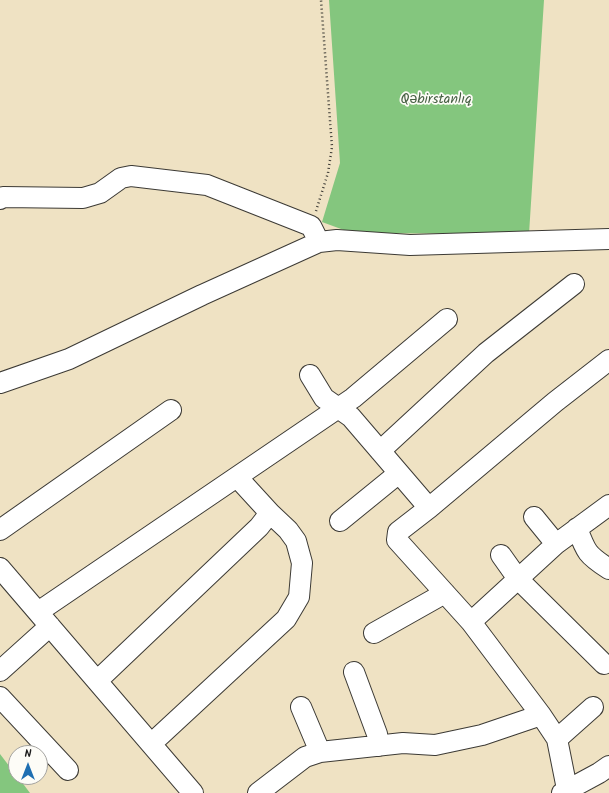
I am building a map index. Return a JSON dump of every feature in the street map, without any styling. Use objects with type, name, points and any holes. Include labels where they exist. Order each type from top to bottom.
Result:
[{"type":"street","points":[[0,199],[83,198],[100,193],[121,178],[131,176],[207,185],[315,234],[337,240],[410,245],[609,239]]},
{"type":"street","points":[[0,383],[69,359],[202,295],[315,234]]},
{"type":"street","points":[[380,452],[486,353],[574,284]]},
{"type":"street","points":[[0,671],[44,619],[237,477],[353,398],[447,319]]},
{"type":"street","points":[[609,360],[554,402],[429,508],[398,532],[397,540],[471,622],[541,715],[557,739],[566,792],[609,766]]},
{"type":"street","points":[[310,375],[324,398],[351,418],[429,508]]},
{"type":"street","points":[[0,530],[171,410]]},
{"type":"street","points":[[340,521],[399,473]]},
{"type":"street","points":[[151,744],[286,619],[300,597],[302,563],[296,541],[288,530],[237,477]]},
{"type":"street","points":[[471,622],[556,544],[609,505]]},
{"type":"street","points":[[97,681],[259,527],[270,513]]},
{"type":"street","points":[[534,517],[556,544]]},
{"type":"street","points":[[577,528],[586,550],[595,560],[609,569]]},
{"type":"street","points":[[501,555],[518,579],[604,664]]},
{"type":"street","points":[[0,568],[193,793]]},
{"type":"street","points":[[374,632],[445,593]]},
{"type":"street","points":[[354,672],[377,734],[379,746]]},
{"type":"street","points":[[0,697],[68,770]]},
{"type":"street","points":[[301,707],[320,752]]},
{"type":"street","points":[[557,739],[593,707]]},
{"type":"street","points":[[258,793],[304,757],[320,752],[403,743],[435,745],[482,735],[541,715]]},
{"type":"path","points":[[315,234],[332,147],[321,0]]},
{"type":"green space","name":"Qəbirstanlıq","points":[[329,0],[544,0],[529,234],[352,233],[322,222],[340,163]]},
{"type":"green space","points":[[0,754],[8,764],[8,785],[24,785],[30,793],[0,793]]}]
